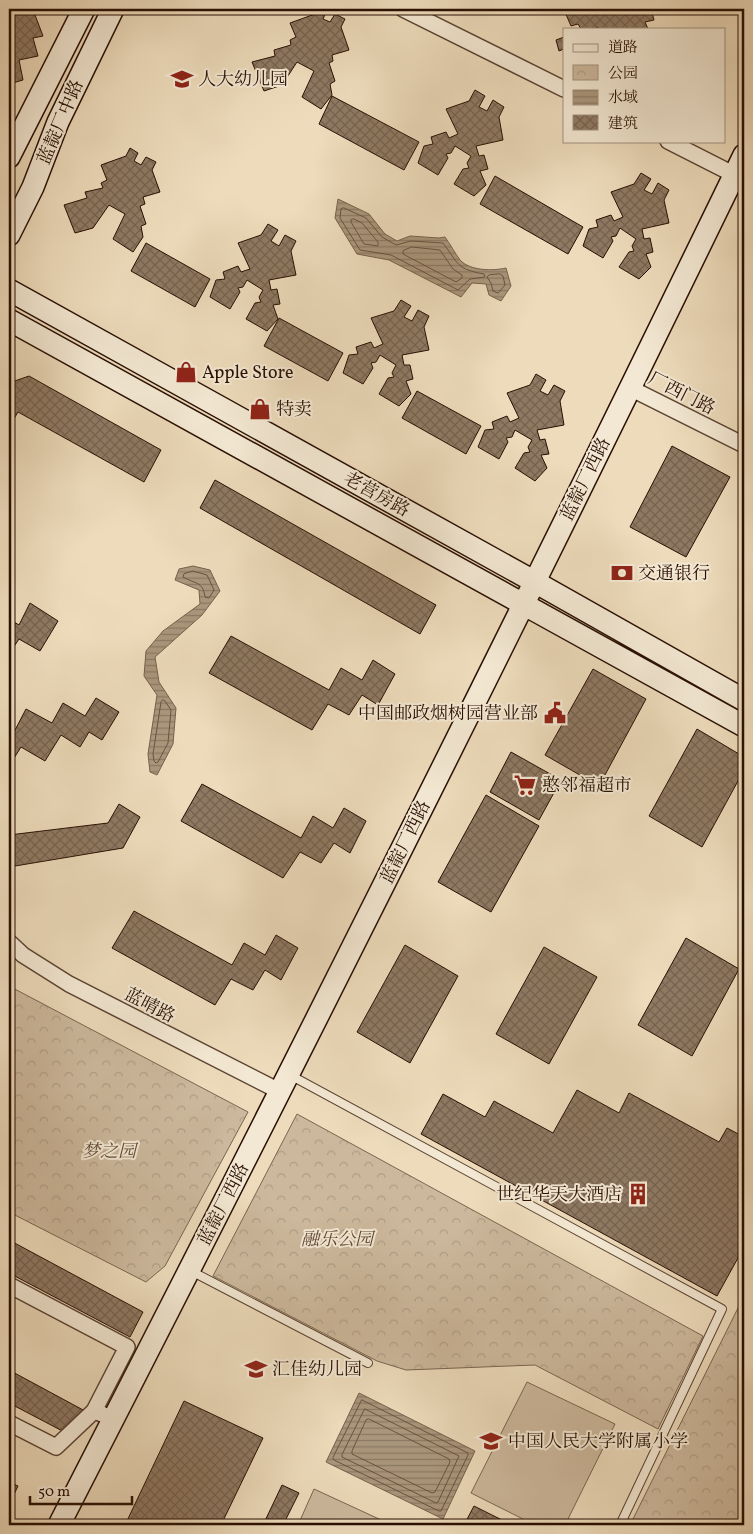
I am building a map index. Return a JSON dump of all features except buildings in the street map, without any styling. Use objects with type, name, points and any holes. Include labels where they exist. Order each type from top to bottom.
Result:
[{"type":"street","name":"蓝靛厂中路","points":[[9,157],[84,9]]},
{"type":"street","name":"蓝靛厂中路","points":[[9,235],[33,187],[58,122],[113,9]]},
{"type":"street","points":[[403,9],[563,89]]},
{"type":"street","points":[[670,142],[735,174]]},
{"type":"street","name":"蓝靛厂西路","points":[[59,1525],[104,1415],[190,1270],[285,1083],[535,582],[744,155]]},
{"type":"street","name":"老营房路","points":[[9,290],[744,700]]},
{"type":"street","name":"老营房路","points":[[9,320],[744,726]]},
{"type":"street","name":"厂西门路","points":[[630,388],[744,445]]},
{"type":"street","name":"蓝晴路","points":[[9,942],[23,955],[69,984],[285,1083]]},
{"type":"street","points":[[9,1285],[127,1347],[104,1415],[56,1447],[9,1423]]},
{"type":"lane","points":[[285,1083],[722,1309],[620,1525]]},
{"type":"lane","points":[[190,1270],[368,1363]]},
{"type":"green space","name":"梦之园","points":[[9,986],[248,1112],[165,1266],[146,1282],[9,1212]]},
{"type":"green space","name":"融乐公园","points":[[297,1114],[703,1336],[658,1429],[535,1365],[406,1370],[377,1361],[213,1276]]},
{"type":"green space","points":[[744,1296],[744,1525],[630,1525]]},
{"type":"green space","points":[[527,1382],[615,1424],[565,1525],[535,1525],[471,1493]]},
{"type":"green space","points":[[314,1489],[392,1525],[298,1525]]},
{"type":"water","points":[[338,199],[369,214],[385,234],[397,241],[410,236],[445,237],[464,264],[488,270],[506,268],[511,286],[501,301],[489,295],[486,284],[472,283],[461,297],[389,260],[357,254],[335,218]]},
{"type":"water","points":[[193,566],[210,570],[220,591],[202,615],[155,657],[159,682],[176,708],[173,744],[157,775],[150,772],[148,754],[157,695],[144,676],[146,651],[163,631],[200,604],[199,590],[175,580],[179,569]]},
{"type":"water","points":[[359,1393],[475,1451],[443,1519],[326,1462]]},
{"type":"place","name":"人大幼儿园","points":[[182,79]]},
{"type":"place","name":"Apple Store","points":[[186,372]]},
{"type":"place","name":"特卖","points":[[260,409]]},
{"type":"place","name":"交通银行","points":[[622,573]]},
{"type":"place","name":"中国邮政烟树园营业部","points":[[555,713]]},
{"type":"place","name":"憨邻福超市","points":[[525,785]]},
{"type":"place","name":"世纪华天大酒店","points":[[638,1194]]},
{"type":"place","name":"汇佳幼儿园","points":[[256,1369]]},
{"type":"place","name":"中国人民大学附属小学","points":[[491,1441]]}]
